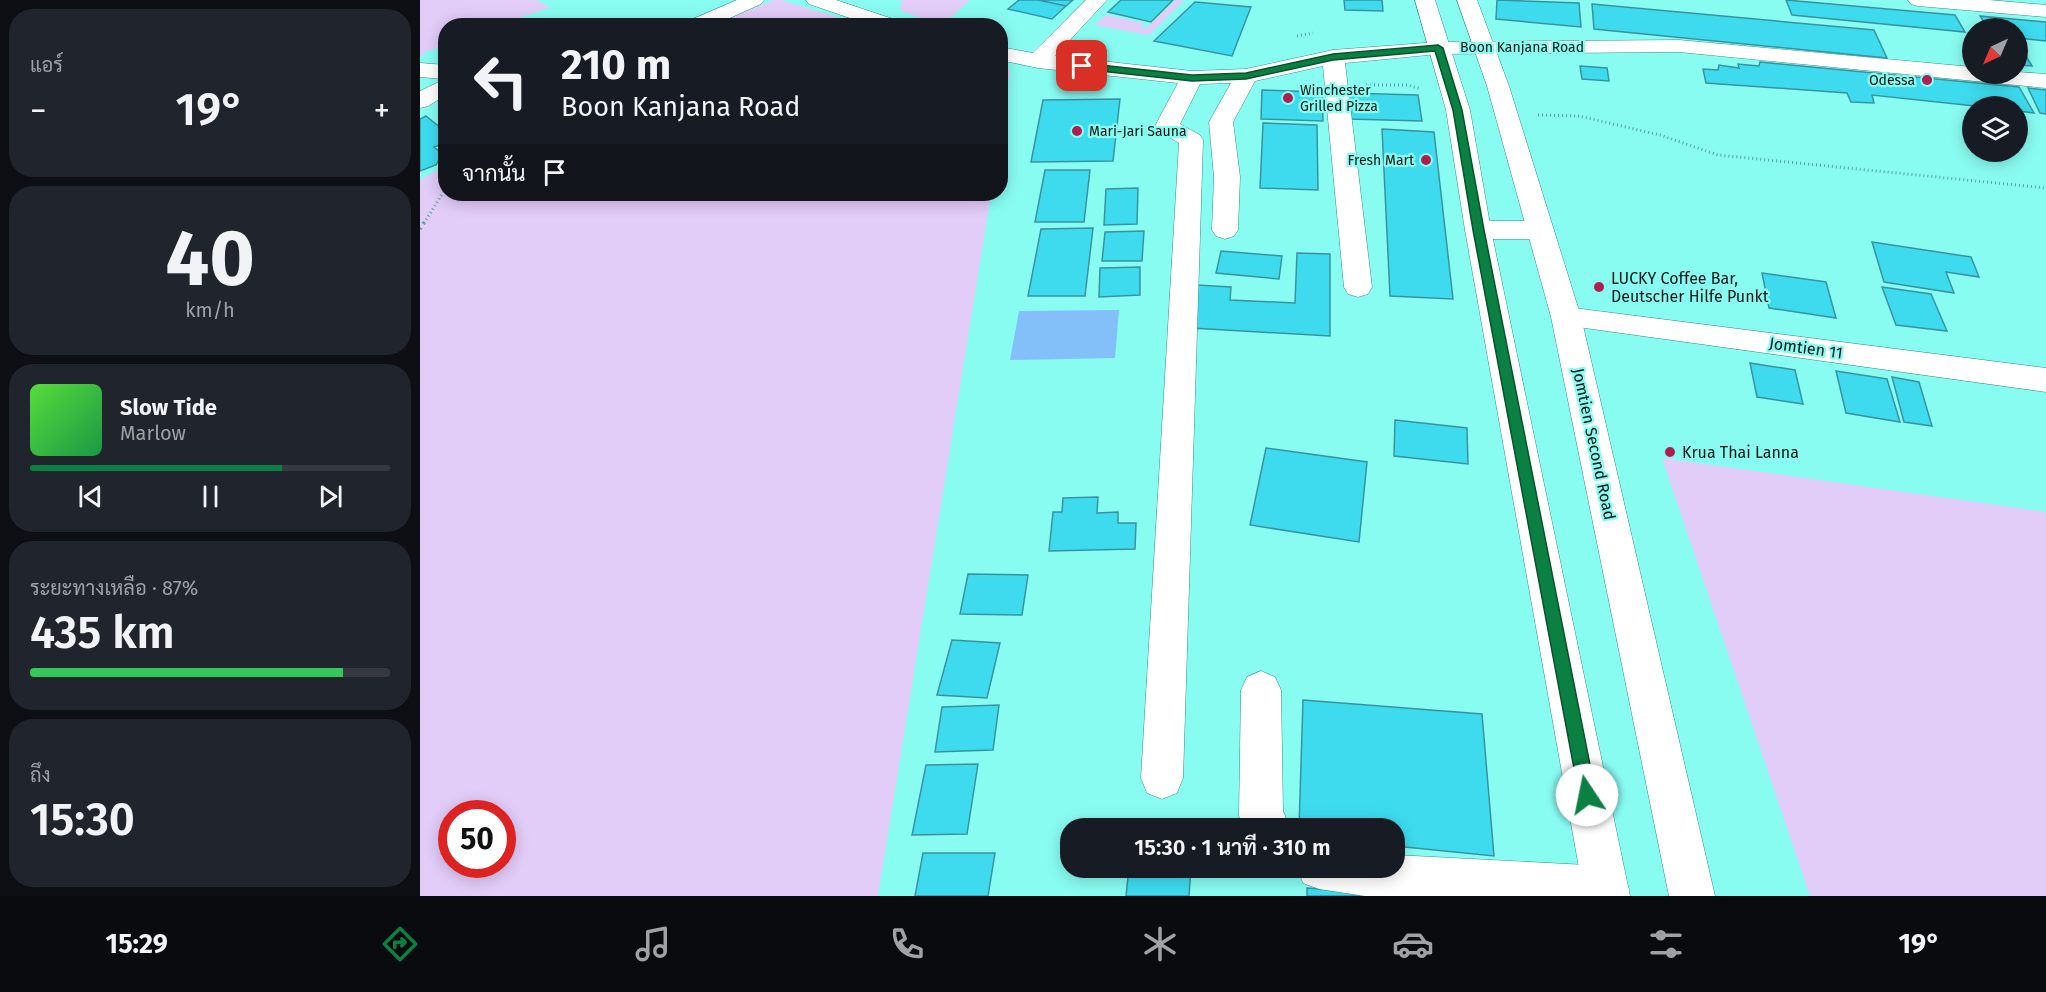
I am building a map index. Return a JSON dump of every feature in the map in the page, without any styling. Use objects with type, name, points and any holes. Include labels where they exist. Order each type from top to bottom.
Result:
[{"type":"street","points":[[712,18],[754,0]]},
{"type":"street","points":[[816,0],[871,18]]},
{"type":"street","points":[[1038,61],[1097,0]]},
{"type":"street","points":[[1397,878],[1606,893],[1478,230],[1458,110],[1425,0]]},
{"type":"street","name":"Jomtien Second Road","points":[[1467,0],[1506,114],[1566,317],[1692,896]]},
{"type":"street","points":[[1918,0],[2046,11]]},
{"type":"street","name":"Boon Kanjana Road","points":[[1008,55],[1038,61],[1192,78],[1246,76],[1333,57],[1438,48],[1678,46],[2046,81]]},
{"type":"street","points":[[1333,57],[1358,287]]},
{"type":"street","points":[[420,70],[438,71]]},
{"type":"street","points":[[1225,230],[1227,177],[1221,122],[1246,76]]},
{"type":"street","points":[[1162,778],[1191,140],[1167,126],[1192,78]]},
{"type":"street","points":[[420,101],[438,90]]},
{"type":"street","points":[[1478,230],[1541,230]]},
{"type":"street","name":"Jomtien 11","points":[[1566,317],[2046,380]]},
{"type":"street","points":[[1261,690],[1262,818]]},
{"type":"path","points":[[1297,36],[1318,33]]},
{"type":"path","points":[[1506,114],[1579,116],[1660,135],[1718,155],[2046,188]]},
{"type":"path","points":[[420,229],[438,201]]},
{"type":"shaded area","points":[[420,0],[536,0],[551,7],[519,18],[438,18],[438,48],[420,57]]},
{"type":"shaded area","points":[[773,0],[781,0],[841,18],[731,18]]},
{"type":"shaded area","points":[[901,0],[970,0],[950,18],[921,18],[901,11]]},
{"type":"shaded area","points":[[1176,0],[1184,0],[1149,35],[1094,25],[1106,15],[1144,23],[1141,27],[1146,28]]},
{"type":"shaded area","points":[[438,169],[438,201],[990,201],[878,896],[420,896],[420,180]]},
{"type":"shaded area","points":[[1662,458],[2046,512],[2046,896],[1810,896]]},
{"type":"water","points":[[1119,310],[1115,358],[1010,360],[1019,311]]},
{"type":"building","points":[[1019,0],[1038,0],[1066,6],[1052,19],[1008,9]]},
{"type":"building","points":[[1038,0],[1073,0],[1066,6]]},
{"type":"building","points":[[1121,0],[1173,0],[1151,22],[1108,12]]},
{"type":"building","points":[[1344,0],[1382,0],[1383,11],[1345,10]]},
{"type":"building","points":[[1497,0],[1579,3],[1581,27],[1496,19]]},
{"type":"building","points":[[1786,0],[1955,15],[1962,27],[1962,32],[1792,15]]},
{"type":"building","points":[[1195,2],[1251,7],[1232,56],[1154,41]]},
{"type":"building","points":[[1592,4],[1874,30],[1887,58],[1594,29]]},
{"type":"building","points":[[2028,20],[2046,22],[2046,41],[2028,39]]},
{"type":"building","points":[[1760,62],[1962,81],[1962,84],[2019,87],[2024,96],[1962,96],[1962,105],[1872,95],[1874,103],[1851,102],[1847,93],[1706,83],[1703,69],[1718,70],[1719,65],[1739,68],[1738,64],[1759,66]]},
{"type":"building","points":[[1580,66],[1607,68],[1609,81],[1582,79]]},
{"type":"building","points":[[2028,88],[2046,90],[2046,114],[2040,113]]},
{"type":"building","points":[[1262,90],[1322,92],[1323,121],[1261,119]]},
{"type":"building","points":[[1347,93],[1418,95],[1422,121],[1348,119]]},
{"type":"building","name":"Mari-Jari Sauna","points":[[1120,99],[1113,161],[1031,162],[1043,100]]},
{"type":"building","points":[[2028,103],[2034,113],[2028,112]]},
{"type":"building","points":[[426,116],[438,126],[438,146],[434,147],[438,150],[438,161],[436,165],[420,171],[420,119]]},
{"type":"building","points":[[1263,123],[1317,125],[1318,190],[1260,188]]},
{"type":"building","points":[[1382,129],[1434,132],[1453,299],[1390,296]]},
{"type":"building","points":[[1045,170],[1090,170],[1084,222],[1035,222]]},
{"type":"building","points":[[1138,188],[1137,224],[1104,225],[1106,189]]},
{"type":"building","points":[[1093,228],[1085,296],[1028,296],[1041,229]]},
{"type":"building","points":[[1144,231],[1142,261],[1102,261],[1105,232]]},
{"type":"building","points":[[1872,242],[1971,257],[1979,277],[1946,272],[1954,293],[1884,282]]},
{"type":"building","points":[[1221,251],[1282,256],[1279,279],[1216,273]]},
{"type":"building","points":[[1297,253],[1330,254],[1330,336],[1191,328],[1197,285],[1231,287],[1230,300],[1295,303]]},
{"type":"building","points":[[1140,267],[1140,295],[1099,297],[1100,268]]},
{"type":"building","points":[[1762,273],[1826,282],[1836,318],[1769,308]]},
{"type":"building","points":[[1882,287],[1931,294],[1947,331],[1896,325]]},
{"type":"building","points":[[1750,363],[1795,370],[1803,404],[1757,397]]},
{"type":"building","points":[[1836,371],[1887,379],[1900,422],[1846,413]]},
{"type":"building","points":[[1892,377],[1919,382],[1932,426],[1904,422]]},
{"type":"building","points":[[1395,420],[1467,428],[1468,464],[1394,456]]},
{"type":"building","points":[[1266,448],[1367,462],[1359,542],[1250,525]]},
{"type":"building","points":[[1098,497],[1097,513],[1118,512],[1118,523],[1136,523],[1135,549],[1049,551],[1053,512],[1062,512],[1063,498]]},
{"type":"building","points":[[968,574],[1028,575],[1022,615],[960,614]]},
{"type":"building","points":[[952,640],[1000,643],[987,698],[937,695]]},
{"type":"building","points":[[1303,700],[1482,714],[1494,856],[1405,847],[1405,818],[1299,818]]},
{"type":"building","points":[[999,705],[993,750],[935,752],[942,707]]},
{"type":"building","points":[[978,764],[967,834],[912,835],[926,765]]},
{"type":"building","points":[[923,853],[995,853],[988,896],[915,896]]},
{"type":"building","points":[[1128,878],[1190,878],[1189,896],[1126,896]]},
{"type":"building","points":[[1307,888],[1416,896],[1307,896]]},
{"type":"place","name":"Odessa","points":[[1927,80]]},
{"type":"place","name":"Winchester Grilled Pizza","points":[[1288,98]]},
{"type":"place","name":"Mari-Jari Sauna","points":[[1077,131]]},
{"type":"place","name":"Fresh Mart","points":[[1426,160]]},
{"type":"place","name":"LUCKY Coffee Bar, Deutscher Hilfe Punkt","points":[[1599,287]]},
{"type":"place","name":"Krua Thai Lanna","points":[[1670,452]]},
{"type":"route","points":[[1082,66],[1192,78],[1246,76],[1333,57],[1438,48],[1458,110],[1478,230],[1587,795]]}]
